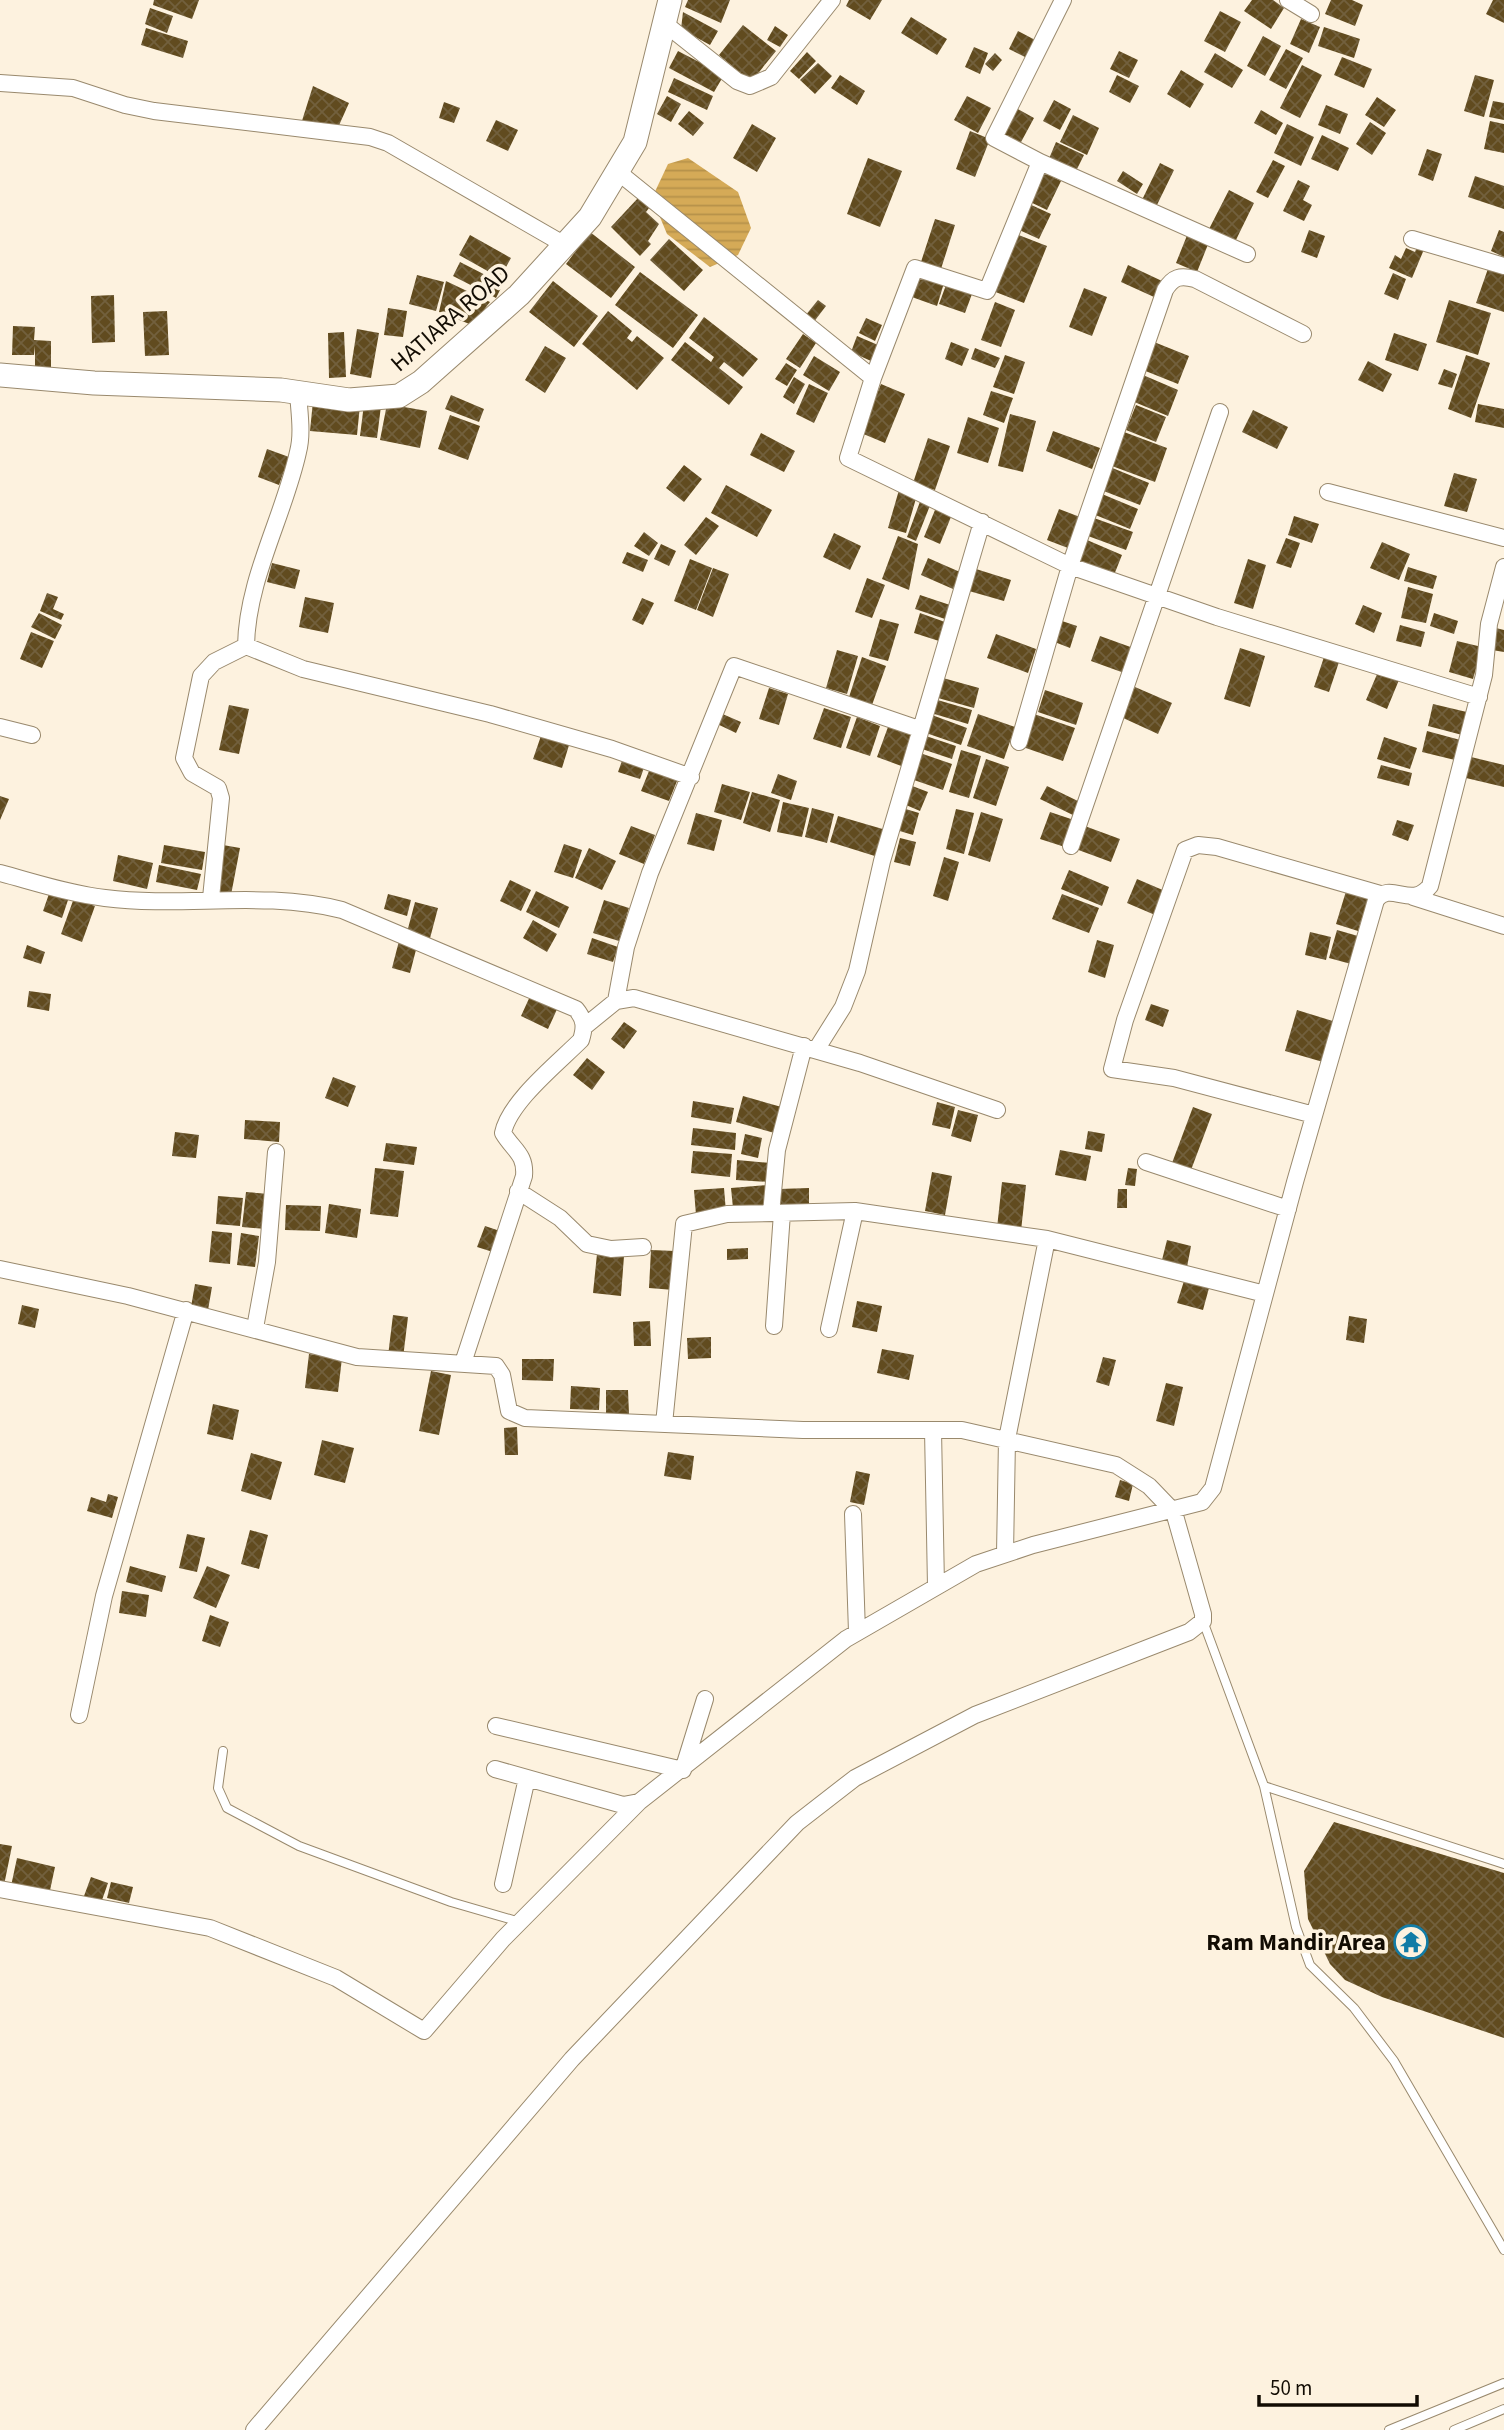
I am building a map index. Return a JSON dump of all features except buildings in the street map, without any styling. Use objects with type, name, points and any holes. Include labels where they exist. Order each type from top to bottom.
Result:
[{"type":"street","name":"HATIARA ROAD","points":[[0,374],[94,383],[298,392],[349,400],[399,396],[421,382],[519,295],[590,217],[635,142],[670,0]]},
{"type":"street","points":[[664,23],[737,81],[750,86],[771,77],[832,0]]},
{"type":"street","points":[[1063,0],[994,138],[1040,162],[1247,254]]},
{"type":"street","points":[[1288,0],[1311,14]]},
{"type":"street","points":[[0,82],[73,88],[125,106],[154,111],[370,137],[388,142],[565,245]]},
{"type":"street","points":[[1040,162],[987,291],[915,268],[873,378],[848,458],[1070,566],[1158,597],[1479,696]]},
{"type":"street","points":[[618,172],[873,378]]},
{"type":"street","points":[[1412,239],[1504,266]]},
{"type":"street","points":[[1019,742],[1070,566],[1165,290],[1172,280],[1183,276],[1195,279],[1303,334]]},
{"type":"street","points":[[246,646],[246,627],[254,596],[298,452],[298,392]]},
{"type":"street","points":[[1071,846],[1220,412]]},
{"type":"street","points":[[1328,492],[1504,538]]},
{"type":"street","points":[[774,1326],[777,1150],[810,1048],[843,1007],[857,971],[882,861],[982,522]]},
{"type":"street","points":[[1413,897],[1423,894],[1430,886],[1484,675],[1489,624],[1504,567]]},
{"type":"street","points":[[211,898],[221,798],[218,788],[192,773],[184,758],[201,676],[214,662],[246,646],[303,669],[490,713],[612,749],[691,777]]},
{"type":"street","points":[[616,1001],[623,956],[646,885],[734,666],[919,729]]},
{"type":"street","points":[[0,727],[32,735]]},
{"type":"street","points":[[1314,1115],[1174,1078],[1112,1069],[1125,1020],[1185,850],[1198,845],[1217,847],[1380,894],[1389,892],[1413,897],[1504,926]]},
{"type":"street","points":[[0,873],[105,898],[297,901],[342,910],[576,1009],[582,1016],[584,1027],[581,1040],[505,1122],[503,1133],[521,1153],[525,1164],[463,1363]]},
{"type":"street","points":[[0,1889],[210,1928],[336,1978],[424,2031],[520,1922],[639,1802],[684,1770],[857,1632],[976,1564],[1005,1554],[1175,1517],[1202,1502],[1213,1488],[1314,1115],[1376,900],[1380,894]]},
{"type":"street","points":[[584,1027],[616,1001],[634,998],[810,1048],[997,1110]]},
{"type":"street","points":[[255,1328],[267,1262],[276,1152]]},
{"type":"street","points":[[1146,1162],[1288,1209]]},
{"type":"street","points":[[518,1191],[561,1218],[587,1244],[611,1249],[643,1247]]},
{"type":"street","points":[[829,1329],[855,1211]]},
{"type":"street","points":[[664,1424],[684,1224],[727,1214],[855,1211],[1047,1239],[1265,1294]]},
{"type":"street","points":[[1005,1554],[1007,1439],[1047,1239]]},
{"type":"street","points":[[0,1269],[186,1310],[357,1357],[496,1366],[502,1375],[509,1410],[516,1416],[664,1424],[962,1430],[1116,1465],[1149,1486],[1175,1517],[1203,1622],[1189,1632],[1132,1657],[975,1715],[855,1778],[797,1824],[572,2059],[254,2430]]},
{"type":"street","points":[[79,1715],[104,1596],[186,1310]]},
{"type":"street","points":[[933,1430],[936,1586]]},
{"type":"street","points":[[853,1514],[857,1632]]},
{"type":"street","points":[[684,1770],[705,1699]]},
{"type":"street","points":[[496,1726],[684,1770]]},
{"type":"street","points":[[495,1769],[623,1805],[639,1802]]},
{"type":"street","points":[[503,1884],[527,1778]]},
{"type":"lane","points":[[1203,1622],[1264,1786],[1296,1927],[1310,1965],[1353,2008],[1394,2061],[1504,2250]]},
{"type":"lane","points":[[223,1751],[218,1788],[227,1808],[299,1846],[451,1902],[520,1922]]},
{"type":"lane","points":[[1264,1786],[1504,1864]]},
{"type":"lane","points":[[1389,2430],[1504,2383]]},
{"type":"lane","points":[[1454,2430],[1501,2410]]},
{"type":"shaded area","points":[[688,158],[738,192],[751,228],[738,255],[710,267],[667,234],[652,198],[668,164]]},
{"type":"place","name":"Ram Mandir Area","points":[[1411,1942]]}]
